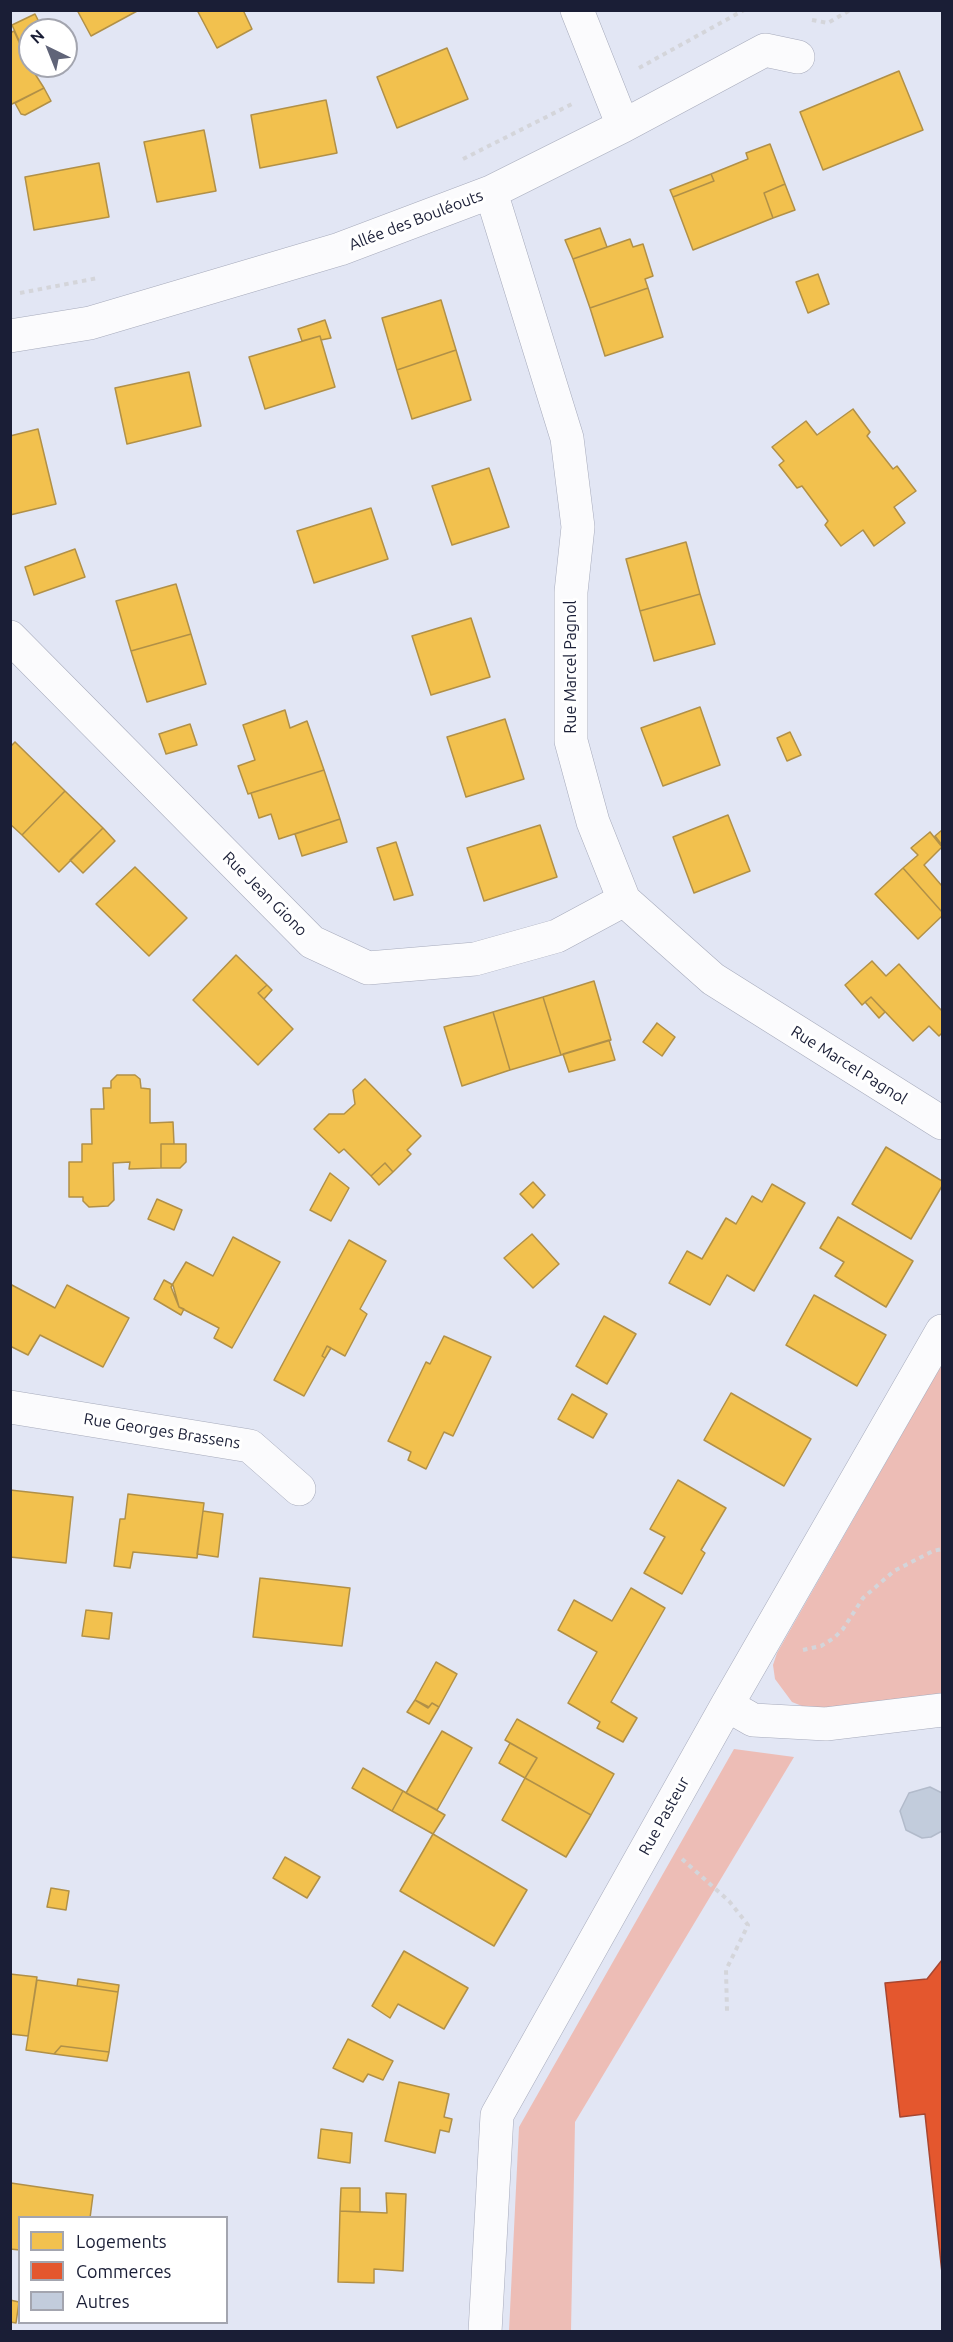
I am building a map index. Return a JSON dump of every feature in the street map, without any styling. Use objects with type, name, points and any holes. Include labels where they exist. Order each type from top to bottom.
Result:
[{"type":"street","points":[[577,10],[623,126]]},
{"type":"street","name":"Allée des Bouléouts","points":[[10,336],[90,323],[340,249],[491,192],[623,126],[765,50],[798,57]]},
{"type":"street","name":"Rue Marcel Pagnol","points":[[491,192],[567,438],[578,527],[571,592],[571,741],[593,822],[624,900],[713,980],[942,1123]]},
{"type":"street","name":"Rue Jean Giono","points":[[10,637],[312,942],[368,968],[475,959],[557,936],[624,900]]},
{"type":"street","name":"Rue Pasteur","points":[[485,2331],[497,2115],[726,1705],[942,1331]]},
{"type":"street","name":"Rue Georges Brassens","points":[[10,1407],[250,1446],[299,1489]]},
{"type":"street","points":[[726,1705],[753,1720],[826,1724],[942,1710]]},
{"type":"path","points":[[454,164],[607,86],[744,10]]},
{"type":"path","points":[[806,19],[828,23],[850,10]]},
{"type":"path","points":[[10,295],[104,277]]},
{"type":"path","points":[[766,1636],[791,1650],[821,1646],[843,1629],[863,1598],[876,1585],[902,1567],[933,1551],[942,1549]]},
{"type":"path","points":[[655,1833],[729,1901],[748,1925],[726,1970],[727,2011]]},
{"type":"shaded area","points":[[942,1364],[942,1698],[812,1710],[792,1702],[775,1679],[773,1665],[777,1653]]},
{"type":"shaded area","points":[[734,1749],[794,1757],[575,2122],[571,2331],[509,2331],[519,2127]]},
{"type":"building: Logements","points":[[77,10],[139,10],[91,36]]},
{"type":"building: Logements","points":[[197,10],[243,10],[252,29],[217,48]]},
{"type":"building: Logements","points":[[18,22],[18,38],[12,25]]},
{"type":"building: Logements","points":[[14,31],[18,40],[18,78],[38,78],[44,88],[10,105],[10,33]]},
{"type":"building: Logements","points":[[447,48],[468,99],[397,128],[377,77]]},
{"type":"building: Logements","points":[[899,71],[923,130],[823,170],[800,112]]},
{"type":"building: Logements","points":[[44,88],[51,101],[25,115],[21,114],[15,103]]},
{"type":"building: Logements","points":[[326,100],[337,153],[260,168],[251,115]]},
{"type":"building: Logements","points":[[204,130],[216,191],[157,202],[144,142]]},
{"type":"building: Logements","points":[[770,144],[785,184],[764,193],[773,218],[693,250],[673,197],[714,181],[711,174],[748,159],[746,153]]},
{"type":"building: Logements","points":[[99,163],[109,217],[34,230],[25,177]]},
{"type":"building: Logements","points":[[711,174],[714,181],[673,197],[670,190]]},
{"type":"building: Logements","points":[[785,184],[795,210],[773,218],[764,193]]},
{"type":"building: Logements","points":[[600,228],[607,247],[573,259],[565,240]]},
{"type":"building: Logements","points":[[630,239],[633,247],[643,244],[653,276],[645,279],[648,288],[590,308],[573,259]]},
{"type":"building: Logements","points":[[818,274],[829,304],[808,313],[796,282]]},
{"type":"building: Logements","points":[[648,288],[663,337],[605,356],[590,308]]},
{"type":"building: Logements","points":[[441,300],[456,350],[397,370],[382,318]]},
{"type":"building: Logements","points":[[325,320],[331,338],[321,340],[320,336],[302,341],[298,329]]},
{"type":"building: Logements","points":[[320,336],[335,387],[265,409],[249,357]]},
{"type":"building: Logements","points":[[456,350],[471,400],[412,419],[397,370]]},
{"type":"building: Logements","points":[[189,372],[201,426],[127,444],[115,388]]},
{"type":"building: Logements","points":[[853,409],[870,432],[867,436],[893,469],[897,466],[916,491],[894,507],[905,523],[874,546],[863,530],[841,546],[825,525],[828,521],[802,486],[797,488],[779,465],[784,461],[772,447],[806,421],[817,435]]},
{"type":"building: Logements","points":[[38,429],[56,504],[10,515],[10,436]]},
{"type":"building: Logements","points":[[489,468],[509,527],[452,545],[432,486]]},
{"type":"building: Logements","points":[[371,508],[388,559],[314,583],[297,531]]},
{"type":"building: Logements","points":[[686,542],[700,594],[640,611],[626,559]]},
{"type":"building: Logements","points":[[75,549],[85,577],[34,595],[25,567]]},
{"type":"building: Logements","points":[[176,584],[191,634],[131,651],[116,601]]},
{"type":"building: Logements","points":[[700,594],[715,644],[654,661],[640,611]]},
{"type":"building: Logements","points":[[471,618],[490,677],[431,695],[412,636]]},
{"type":"building: Logements","points":[[191,634],[206,684],[147,702],[131,651]]},
{"type":"building: Logements","points":[[700,707],[720,765],[663,786],[641,728]]},
{"type":"building: Logements","points":[[285,710],[290,728],[307,721],[324,770],[248,794],[238,766],[255,760],[243,725]]},
{"type":"building: Logements","points":[[505,719],[524,779],[466,797],[447,737]]},
{"type":"building: Logements","points":[[190,724],[197,745],[166,754],[159,734]]},
{"type":"building: Logements","points":[[790,732],[801,755],[787,761],[777,738]]},
{"type":"building: Logements","points":[[15,742],[65,791],[22,835],[10,824],[10,747]]},
{"type":"building: Logements","points":[[324,770],[340,819],[279,839],[271,814],[259,818],[251,793]]},
{"type":"building: Logements","points":[[65,791],[103,828],[59,872],[22,835]]},
{"type":"building: Logements","points":[[728,815],[750,871],[694,893],[673,837]]},
{"type":"building: Logements","points":[[340,819],[347,842],[302,856],[295,834]]},
{"type":"building: Logements","points":[[540,825],[557,877],[484,901],[467,848]]},
{"type":"building: Logements","points":[[103,828],[115,841],[83,873],[70,860]]},
{"type":"building: Logements","points":[[942,830],[942,845],[935,836]]},
{"type":"building: Logements","points":[[930,832],[942,847],[924,865],[942,886],[942,912],[903,868],[918,855],[911,848]]},
{"type":"building: Logements","points":[[396,842],[413,895],[394,900],[377,848]]},
{"type":"building: Logements","points":[[135,867],[187,918],[149,956],[96,904]]},
{"type":"building: Logements","points":[[903,868],[942,912],[942,916],[918,939],[875,894]]},
{"type":"building: Logements","points":[[236,955],[267,985],[258,993],[293,1029],[258,1065],[193,1000]]},
{"type":"building: Logements","points":[[872,961],[886,976],[899,964],[942,1011],[942,1033],[939,1036],[929,1026],[913,1041],[871,997],[862,1005],[845,985]]},
{"type":"building: Logements","points":[[594,981],[611,1040],[561,1055],[543,997]]},
{"type":"building: Logements","points":[[267,985],[272,990],[264,999],[258,993]]},
{"type":"building: Logements","points":[[543,997],[561,1055],[510,1070],[493,1012]]},
{"type":"building: Logements","points":[[871,997],[885,1012],[879,1018],[865,1002]]},
{"type":"building: Logements","points":[[493,1012],[510,1070],[462,1086],[444,1027]]},
{"type":"building: Logements","points":[[657,1023],[675,1037],[662,1056],[643,1042]]},
{"type":"building: Logements","points":[[609,1040],[615,1060],[569,1072],[563,1054]]},
{"type":"building: Logements","points":[[117,1075],[135,1075],[140,1079],[141,1088],[150,1089],[150,1123],[173,1122],[174,1144],[161,1144],[161,1168],[129,1169],[130,1162],[113,1163],[114,1200],[108,1206],[89,1207],[83,1201],[83,1197],[69,1197],[69,1162],[82,1162],[82,1144],[92,1144],[91,1109],[104,1109],[103,1088],[111,1088],[111,1081]]},
{"type":"building: Logements","points":[[365,1079],[421,1136],[407,1150],[411,1154],[393,1172],[385,1163],[371,1176],[344,1149],[339,1153],[314,1129],[329,1114],[344,1114],[355,1104],[353,1090]]},
{"type":"building: Logements","points":[[161,1144],[186,1144],[186,1162],[180,1168],[161,1168]]},
{"type":"building: Logements","points":[[886,1147],[942,1181],[942,1186],[911,1239],[852,1204]]},
{"type":"building: Logements","points":[[385,1163],[393,1172],[379,1185],[371,1176]]},
{"type":"building: Logements","points":[[330,1173],[349,1188],[331,1221],[310,1210]]},
{"type":"building: Logements","points":[[533,1182],[545,1195],[533,1208],[520,1194]]},
{"type":"building: Logements","points":[[772,1184],[805,1203],[754,1291],[727,1275],[710,1305],[669,1283],[687,1251],[702,1259],[726,1218],[736,1224],[752,1196],[762,1202]]},
{"type":"building: Logements","points":[[157,1199],[182,1210],[174,1230],[148,1219]]},
{"type":"building: Logements","points":[[838,1217],[913,1261],[886,1307],[835,1276],[844,1262],[820,1248]]},
{"type":"building: Logements","points":[[532,1234],[559,1264],[533,1288],[504,1258]]},
{"type":"building: Logements","points":[[233,1237],[280,1262],[232,1348],[214,1338],[219,1328],[179,1307],[171,1287],[186,1262],[213,1276]]},
{"type":"building: Logements","points":[[349,1240],[386,1261],[360,1309],[367,1314],[345,1356],[327,1346],[322,1356],[325,1358],[304,1396],[274,1380]]},
{"type":"building: Logements","points":[[164,1280],[173,1285],[179,1307],[184,1309],[181,1315],[154,1299]]},
{"type":"building: Logements","points":[[10,1284],[55,1308],[67,1285],[129,1318],[103,1367],[40,1335],[28,1355],[10,1346]]},
{"type":"building: Logements","points":[[814,1295],[886,1335],[857,1386],[786,1345]]},
{"type":"building: Logements","points":[[604,1316],[636,1334],[607,1384],[576,1366]]},
{"type":"building: Logements","points":[[444,1336],[491,1357],[453,1436],[444,1432],[426,1469],[408,1460],[411,1452],[388,1441],[426,1362],[430,1364]]},
{"type":"building: Logements","points":[[327,1346],[331,1348],[325,1358],[322,1356]]},
{"type":"building: Logements","points":[[731,1393],[811,1439],[784,1486],[704,1440]]},
{"type":"building: Logements","points":[[572,1394],[607,1414],[593,1438],[558,1419]]},
{"type":"building: Logements","points":[[678,1480],[726,1508],[701,1550],[705,1553],[682,1594],[644,1573],[665,1537],[650,1529]]},
{"type":"building: Logements","points":[[10,1490],[73,1497],[66,1563],[10,1557]]},
{"type":"building: Logements","points":[[128,1494],[204,1503],[197,1558],[133,1552],[130,1568],[114,1566],[120,1519],[125,1519]]},
{"type":"building: Logements","points":[[203,1511],[223,1514],[218,1557],[197,1554]]},
{"type":"building: Logements","points":[[260,1578],[350,1588],[342,1646],[253,1637]]},
{"type":"building: Logements","points":[[631,1588],[665,1608],[611,1702],[637,1718],[623,1742],[597,1728],[600,1722],[568,1703],[597,1652],[558,1630],[574,1600],[612,1621]]},
{"type":"building: Logements","points":[[86,1610],[112,1613],[109,1639],[82,1636]]},
{"type":"building: Logements","points":[[436,1662],[457,1674],[439,1707],[432,1703],[429,1707],[415,1700]]},
{"type":"building: Logements","points":[[415,1700],[428,1708],[432,1703],[439,1707],[429,1724],[407,1712]]},
{"type":"building: Logements","points":[[517,1719],[614,1774],[591,1815],[525,1778],[537,1758],[505,1740]]},
{"type":"building: Logements","points":[[442,1731],[472,1748],[437,1810],[406,1793]]},
{"type":"building: Logements","points":[[510,1743],[537,1758],[525,1778],[499,1763]]},
{"type":"building: Logements","points":[[363,1768],[403,1791],[392,1811],[352,1788]]},
{"type":"building: Logements","points":[[525,1778],[591,1815],[566,1857],[502,1820]]},
{"type":"building: Logements","points":[[403,1791],[445,1815],[433,1834],[392,1811]]},
{"type":"building: Logements","points":[[433,1834],[527,1890],[494,1946],[400,1891]]},
{"type":"building: Logements","points":[[285,1857],[320,1877],[307,1898],[273,1878]]},
{"type":"building: Logements","points":[[51,1888],[69,1891],[66,1910],[47,1907]]},
{"type":"building: Logements","points":[[404,1951],[468,1988],[444,2029],[398,2004],[390,2018],[372,2006]]},
{"type":"building: Logements","points":[[10,1974],[37,1977],[28,2036],[10,2034]]},
{"type":"building: Logements","points":[[78,1979],[119,1985],[118,1992],[77,1986]]},
{"type":"building: Logements","points":[[37,1980],[118,1992],[109,2052],[61,2046],[54,2054],[26,2050]]},
{"type":"building: Logements","points":[[348,2039],[393,2061],[383,2080],[368,2074],[363,2082],[333,2068]]},
{"type":"building: Logements","points":[[61,2046],[109,2052],[107,2061],[54,2054]]},
{"type":"building: Logements","points":[[399,2082],[449,2094],[444,2117],[452,2119],[449,2132],[440,2130],[435,2153],[385,2141]]},
{"type":"building: Logements","points":[[321,2129],[352,2133],[350,2163],[318,2158]]},
{"type":"building: Logements","points":[[11,2183],[93,2195],[90,2216],[18,2216],[18,2250],[10,2249]]},
{"type":"building: Logements","points":[[341,2188],[360,2188],[360,2212],[340,2211]]},
{"type":"building: Logements","points":[[386,2193],[406,2194],[403,2271],[374,2269],[374,2283],[338,2282],[340,2211],[387,2213]]},
{"type":"building: Logements","points":[[10,2300],[18,2302],[18,2309],[16,2323],[10,2322]]},
{"type":"building: Commerces","points":[[942,1960],[942,2273],[925,2114],[900,2117],[885,1983],[927,1979]]},
{"type":"building: Autres","points":[[930,1787],[942,1793],[942,1831],[931,1837],[922,1838],[906,1830],[900,1811],[909,1793]]}]
